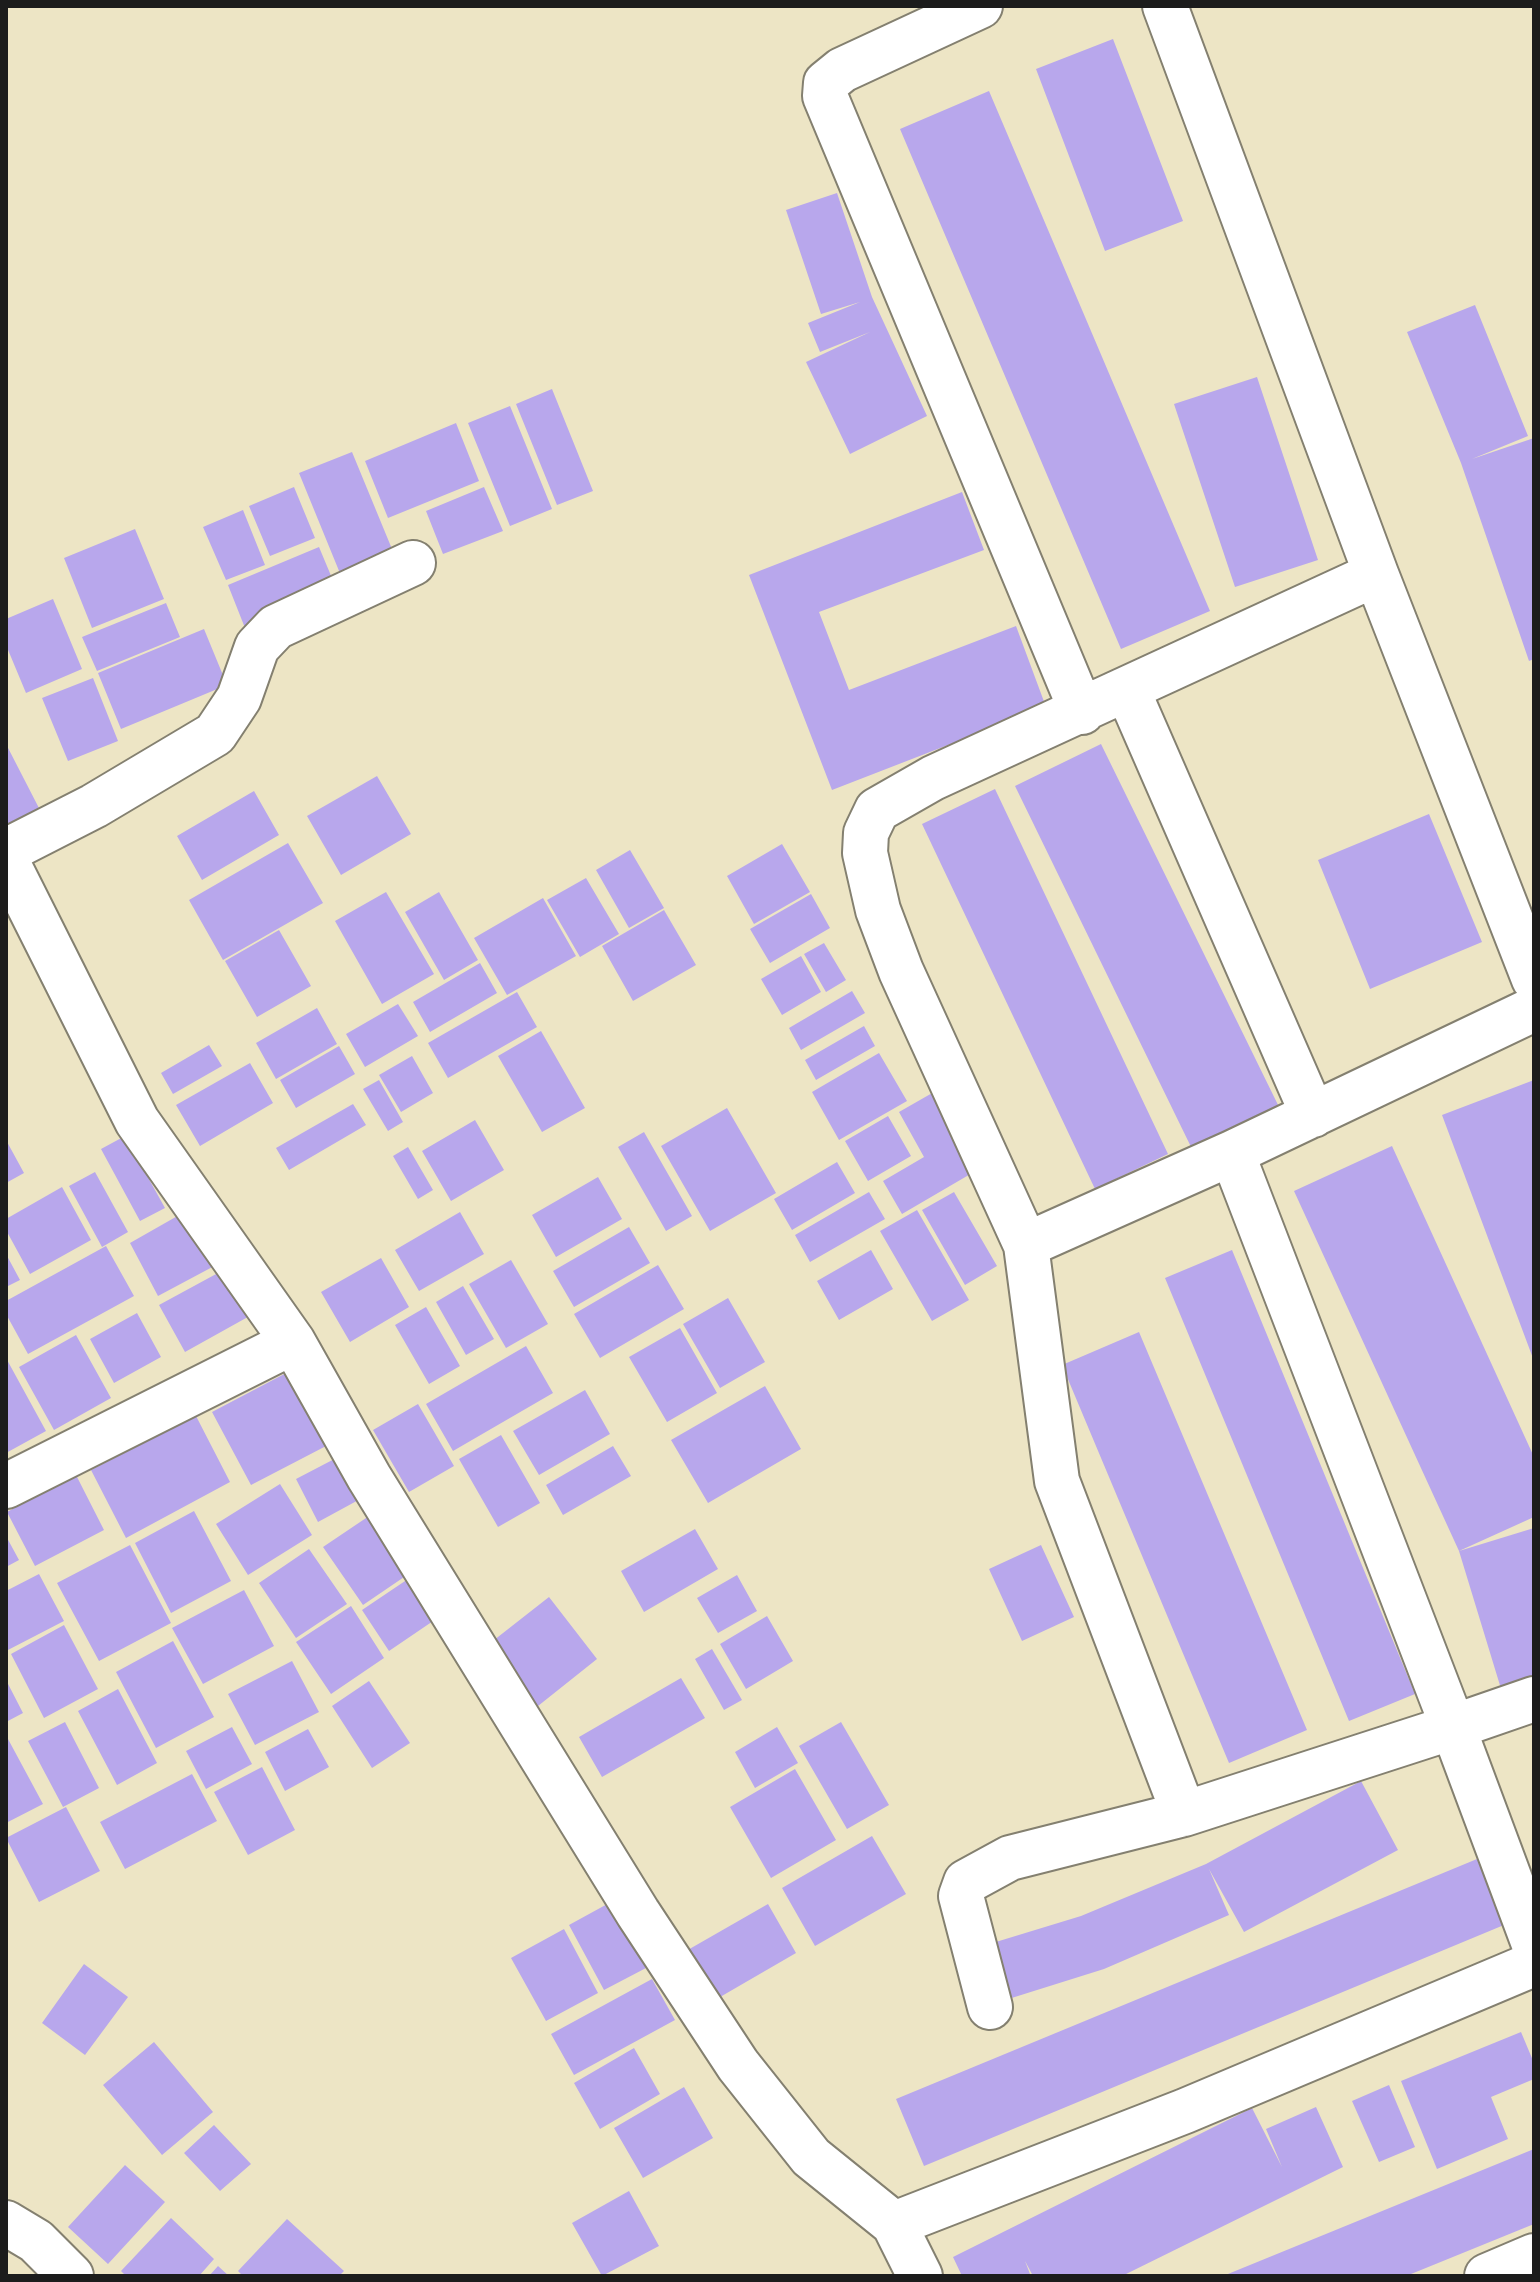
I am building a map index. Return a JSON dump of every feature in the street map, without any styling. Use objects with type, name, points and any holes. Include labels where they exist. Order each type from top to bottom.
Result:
[{"type":"street","points":[[980,6],[842,70],[826,83],[825,96],[1082,712]]},
{"type":"street","points":[[1165,6],[1376,574],[1534,979]]},
{"type":"street","points":[[6,851],[94,806],[215,734],[239,698],[257,647],[276,627],[413,563]]},
{"type":"street","points":[[1184,1814],[1057,1481],[1026,1245],[901,971],[878,910],[865,853],[866,833],[877,810],[899,797],[1376,574]]},
{"type":"street","points":[[1127,689],[1313,1115]]},
{"type":"street","points":[[6,860],[137,1121],[293,1342],[369,1477],[638,1913],[738,2065],[811,2157],[894,2224],[920,2276]]},
{"type":"street","points":[[1026,1245],[1232,1153],[1534,1009]]},
{"type":"street","points":[[1232,1153],[1534,1944]]},
{"type":"street","points":[[6,1486],[293,1342]]},
{"type":"street","points":[[990,2007],[961,1896],[966,1882],[1010,1858],[1184,1814],[1534,1699]]},
{"type":"street","points":[[894,2224],[1185,2111],[1534,1964]]},
{"type":"street","points":[[6,2223],[36,2241],[71,2276]]},
{"type":"street","points":[[1487,2276],[1534,2256]]},
{"type":"building","points":[[1113,39],[1183,221],[1105,251],[1036,69]]},
{"type":"building","points":[[989,91],[1210,611],[1121,649],[900,129]]},
{"type":"building","points":[[837,193],[872,297],[927,416],[850,454],[806,362],[870,332],[820,352],[808,323],[860,302],[821,314],[786,210]]},
{"type":"building","points":[[1475,305],[1528,436],[1472,459],[1534,438],[1534,659],[1529,661],[1461,463],[1407,332]]},
{"type":"building","points":[[1257,377],[1318,560],[1235,587],[1174,404]]},
{"type":"building","points":[[552,389],[593,491],[557,505],[516,404]]},
{"type":"building","points":[[510,406],[552,509],[510,526],[468,423]]},
{"type":"building","points":[[456,423],[479,481],[388,518],[365,461]]},
{"type":"building","points":[[352,452],[399,566],[346,588],[299,473]]},
{"type":"building","points":[[294,487],[315,538],[270,556],[249,506]]},
{"type":"building","points":[[484,487],[503,531],[443,554],[426,511]]},
{"type":"building","points":[[962,492],[984,550],[819,612],[849,690],[1016,626],[1046,707],[832,790],[749,575]]},
{"type":"building","points":[[243,510],[265,565],[226,580],[203,527]]},
{"type":"building","points":[[135,529],[164,599],[92,628],[64,558]]},
{"type":"building","points":[[319,547],[337,590],[245,628],[228,585]]},
{"type":"building","points":[[53,599],[82,669],[26,693],[6,645],[6,619]]},
{"type":"building","points":[[166,603],[180,637],[97,671],[82,637]]},
{"type":"building","points":[[204,629],[227,685],[121,729],[98,673]]},
{"type":"building","points":[[93,678],[118,741],[68,761],[42,698]]},
{"type":"building","points":[[6,744],[41,812],[6,830]]},
{"type":"building","points":[[1101,744],[1280,1109],[1193,1151],[1015,786]]},
{"type":"building","points":[[377,776],[411,834],[341,875],[307,816]]},
{"type":"building","points":[[995,789],[1168,1154],[1095,1189],[922,824]]},
{"type":"building","points":[[254,791],[279,835],[202,880],[177,836]]},
{"type":"building","points":[[1429,814],[1482,942],[1370,989],[1318,860]]},
{"type":"building","points":[[288,843],[323,903],[223,960],[189,900]]},
{"type":"building","points":[[782,844],[810,892],[754,924],[727,876]]},
{"type":"building","points":[[630,850],[664,908],[629,928],[596,870]]},
{"type":"building","points":[[586,878],[619,934],[580,957],[547,900]]},
{"type":"building","points":[[386,892],[434,974],[382,1004],[335,921]]},
{"type":"building","points":[[439,892],[478,960],[444,980],[405,912]]},
{"type":"building","points":[[811,894],[830,928],[770,963],[750,929]]},
{"type":"building","points":[[543,898],[576,956],[507,995],[474,938]]},
{"type":"building","points":[[664,910],[696,965],[633,1001],[602,946]]},
{"type":"building","points":[[279,930],[311,986],[257,1017],[225,961]]},
{"type":"building","points":[[824,943],[846,980],[826,992],[804,954]]},
{"type":"building","points":[[801,956],[821,992],[782,1015],[761,979]]},
{"type":"building","points":[[480,963],[497,993],[430,1032],[413,1002]]},
{"type":"building","points":[[852,991],[865,1013],[801,1050],[789,1028]]},
{"type":"building","points":[[517,992],[537,1027],[448,1078],[428,1043]]},
{"type":"building","points":[[398,1004],[418,1036],[365,1067],[346,1034]]},
{"type":"building","points":[[317,1008],[337,1044],[276,1079],[256,1043]]},
{"type":"building","points":[[864,1026],[875,1046],[816,1080],[805,1060]]},
{"type":"building","points":[[541,1031],[585,1108],[542,1132],[498,1056]]},
{"type":"building","points":[[209,1045],[222,1066],[173,1094],[161,1073]]},
{"type":"building","points":[[339,1046],[355,1074],[296,1108],[280,1080]]},
{"type":"building","points":[[879,1053],[907,1101],[839,1140],[812,1092]]},
{"type":"building","points":[[412,1056],[433,1093],[401,1112],[379,1075]]},
{"type":"building","points":[[250,1063],[273,1103],[200,1146],[176,1105]]},
{"type":"building","points":[[379,1080],[403,1122],[388,1131],[363,1089]]},
{"type":"building","points":[[1534,1080],[1534,1361],[1442,1115]]},
{"type":"building","points":[[934,1092],[979,1169],[902,1214],[883,1181],[924,1157],[899,1112]]},
{"type":"building","points":[[353,1104],[366,1125],[289,1170],[276,1148]]},
{"type":"building","points":[[727,1108],[776,1193],[710,1231],[661,1146]]},
{"type":"building","points":[[888,1116],[911,1156],[868,1181],[845,1141]]},
{"type":"building","points":[[475,1120],[504,1170],[451,1201],[422,1151]]},
{"type":"building","points":[[644,1132],[692,1216],[666,1231],[618,1147]]},
{"type":"building","points":[[125,1136],[165,1208],[140,1221],[101,1149]]},
{"type":"building","points":[[6,1140],[24,1173],[6,1183]]},
{"type":"building","points":[[1392,1146],[1534,1457],[1534,1517],[1459,1551],[1294,1191]]},
{"type":"building","points":[[408,1147],[433,1190],[418,1199],[393,1156]]},
{"type":"building","points":[[837,1162],[855,1193],[792,1230],[774,1199]]},
{"type":"building","points":[[95,1172],[128,1232],[102,1247],[69,1186]]},
{"type":"building","points":[[598,1177],[622,1219],[556,1257],[532,1215]]},
{"type":"building","points":[[62,1187],[91,1240],[30,1274],[6,1230],[6,1219]]},
{"type":"building","points":[[869,1192],[885,1219],[810,1262],[795,1235]]},
{"type":"building","points":[[954,1192],[997,1266],[965,1285],[922,1210]]},
{"type":"building","points":[[188,1210],[218,1264],[158,1296],[130,1243]]},
{"type":"building","points":[[917,1210],[969,1300],[932,1321],[880,1231]]},
{"type":"building","points":[[460,1212],[484,1254],[419,1291],[395,1250]]},
{"type":"building","points":[[629,1227],[650,1263],[574,1307],[553,1271]]},
{"type":"building","points":[[106,1246],[134,1296],[28,1354],[6,1314],[6,1301]]},
{"type":"building","points":[[871,1250],[893,1289],[839,1320],[817,1281]]},
{"type":"building","points":[[1232,1250],[1415,1694],[1349,1721],[1165,1278]]},
{"type":"building","points":[[6,1254],[20,1280],[6,1287]]},
{"type":"building","points":[[381,1258],[409,1307],[350,1342],[321,1292]]},
{"type":"building","points":[[511,1260],[548,1324],[506,1348],[469,1284]]},
{"type":"building","points":[[658,1265],[684,1309],[600,1358],[574,1314]]},
{"type":"building","points":[[229,1267],[255,1313],[185,1352],[159,1305]]},
{"type":"building","points":[[463,1286],[494,1339],[466,1355],[436,1302]]},
{"type":"building","points":[[728,1298],[765,1362],[720,1388],[683,1324]]},
{"type":"building","points":[[426,1307],[460,1366],[429,1384],[395,1325]]},
{"type":"building","points":[[137,1313],[161,1357],[114,1383],[90,1339]]},
{"type":"building","points":[[680,1328],[717,1393],[667,1422],[629,1357]]},
{"type":"building","points":[[1139,1332],[1307,1730],[1229,1763],[1062,1365]]},
{"type":"building","points":[[76,1335],[111,1398],[54,1430],[19,1367]]},
{"type":"building","points":[[526,1346],[553,1393],[453,1451],[426,1404]]},
{"type":"building","points":[[6,1358],[46,1431],[6,1453]]},
{"type":"building","points":[[290,1371],[328,1445],[251,1485],[212,1412]]},
{"type":"building","points":[[765,1386],[801,1449],[708,1503],[671,1440]]},
{"type":"building","points":[[585,1390],[610,1434],[539,1475],[513,1431]]},
{"type":"building","points":[[418,1404],[454,1466],[409,1492],[373,1430]]},
{"type":"building","points":[[196,1416],[230,1482],[126,1538],[91,1470]]},
{"type":"building","points":[[501,1435],[540,1503],[498,1527],[459,1459]]},
{"type":"building","points":[[613,1446],[631,1476],[563,1515],[546,1485]]},
{"type":"building","points":[[342,1455],[364,1497],[318,1522],[296,1479]]},
{"type":"building","points":[[76,1475],[104,1530],[35,1566],[7,1512]]},
{"type":"building","points":[[280,1484],[312,1535],[248,1575],[216,1524]]},
{"type":"building","points":[[194,1511],[231,1581],[171,1613],[135,1543]]},
{"type":"building","points":[[372,1514],[410,1573],[363,1605],[323,1547]]},
{"type":"building","points":[[1534,1528],[1534,1682],[1502,1692],[1459,1551]]},
{"type":"building","points":[[695,1529],[718,1569],[644,1612],[621,1571]]},
{"type":"building","points":[[6,1536],[19,1560],[6,1567]]},
{"type":"building","points":[[130,1545],[171,1623],[99,1661],[57,1583]]},
{"type":"building","points":[[1041,1545],[1074,1617],[1022,1641],[989,1569]]},
{"type":"building","points":[[309,1549],[347,1604],[296,1638],[259,1583]]},
{"type":"building","points":[[39,1574],[64,1621],[6,1651],[6,1591]]},
{"type":"building","points":[[737,1575],[757,1611],[718,1633],[697,1598]]},
{"type":"building","points":[[411,1577],[439,1617],[389,1651],[362,1610]]},
{"type":"building","points":[[244,1590],[274,1646],[203,1684],[172,1628]]},
{"type":"building","points":[[549,1597],[597,1659],[538,1706],[489,1644]]},
{"type":"building","points":[[351,1606],[384,1658],[331,1694],[296,1642]]},
{"type":"building","points":[[767,1616],[793,1661],[746,1689],[720,1644]]},
{"type":"building","points":[[64,1625],[98,1689],[44,1718],[11,1654]]},
{"type":"building","points":[[173,1641],[214,1717],[156,1748],[116,1672]]},
{"type":"building","points":[[712,1649],[742,1700],[724,1710],[695,1659]]},
{"type":"building","points":[[292,1661],[319,1712],[255,1745],[228,1694]]},
{"type":"building","points":[[681,1678],[705,1718],[602,1777],[579,1737]]},
{"type":"building","points":[[6,1680],[23,1713],[6,1722]]},
{"type":"building","points":[[369,1681],[410,1743],[372,1768],[332,1706]]},
{"type":"building","points":[[118,1689],[157,1763],[117,1785],[78,1711]]},
{"type":"building","points":[[65,1722],[99,1788],[63,1807],[28,1741]]},
{"type":"building","points":[[841,1722],[889,1805],[847,1829],[799,1746]]},
{"type":"building","points":[[232,1727],[252,1764],[206,1789],[186,1751]]},
{"type":"building","points":[[777,1727],[798,1763],[755,1788],[735,1752]]},
{"type":"building","points":[[308,1729],[329,1767],[285,1791],[265,1752]]},
{"type":"building","points":[[6,1740],[43,1804],[6,1823]]},
{"type":"building","points":[[262,1767],[295,1830],[248,1855],[214,1792]]},
{"type":"building","points":[[795,1769],[836,1840],[771,1878],[730,1807]]},
{"type":"building","points":[[192,1774],[217,1821],[125,1869],[100,1822]]},
{"type":"building","points":[[1361,1781],[1398,1850],[1244,1932],[1209,1869],[1229,1915],[1104,1969],[1002,2001],[986,1945],[1081,1916],[1206,1864]]},
{"type":"building","points":[[66,1807],[100,1871],[39,1902],[6,1838]]},
{"type":"building","points":[[872,1836],[906,1894],[815,1946],[782,1888]]},
{"type":"building","points":[[1477,1859],[1504,1925],[924,2166],[896,2099]]},
{"type":"building","points":[[611,1902],[646,1968],[604,1990],[569,1925]]},
{"type":"building","points":[[768,1904],[796,1953],[708,2004],[679,1955]]},
{"type":"building","points":[[564,1929],[598,1993],[546,2021],[511,1958]]},
{"type":"building","points":[[84,1964],[128,1997],[85,2055],[42,2023]]},
{"type":"building","points":[[652,1979],[675,2020],[574,2075],[551,2034]]},
{"type":"building","points":[[1521,2032],[1534,2063],[1534,2079],[1491,2097],[1508,2139],[1437,2169],[1401,2081]]},
{"type":"building","points":[[154,2042],[213,2112],[162,2155],[103,2085]]},
{"type":"building","points":[[634,2048],[660,2094],[600,2129],[574,2083]]},
{"type":"building","points":[[1389,2085],[1415,2147],[1379,2162],[1352,2101]]},
{"type":"building","points":[[684,2087],[713,2138],[643,2178],[614,2128]]},
{"type":"building","points":[[1316,2107],[1343,2167],[1122,2276],[1033,2276],[1025,2261],[1030,2274],[1026,2276],[962,2276],[953,2257],[1252,2108],[1282,2167],[1266,2129]]},
{"type":"building","points":[[214,2125],[251,2164],[220,2191],[184,2153]]},
{"type":"building","points":[[1534,2149],[1534,2224],[1406,2276],[1223,2276]]},
{"type":"building","points":[[125,2165],[165,2202],[108,2264],[68,2227]]},
{"type":"building","points":[[629,2191],[659,2246],[602,2276],[572,2223]]},
{"type":"building","points":[[171,2218],[214,2259],[199,2276],[126,2276],[121,2271]]},
{"type":"building","points":[[287,2219],[344,2271],[339,2276],[243,2276],[238,2271]]},
{"type":"building","points":[[218,2266],[229,2276],[209,2276]]}]
